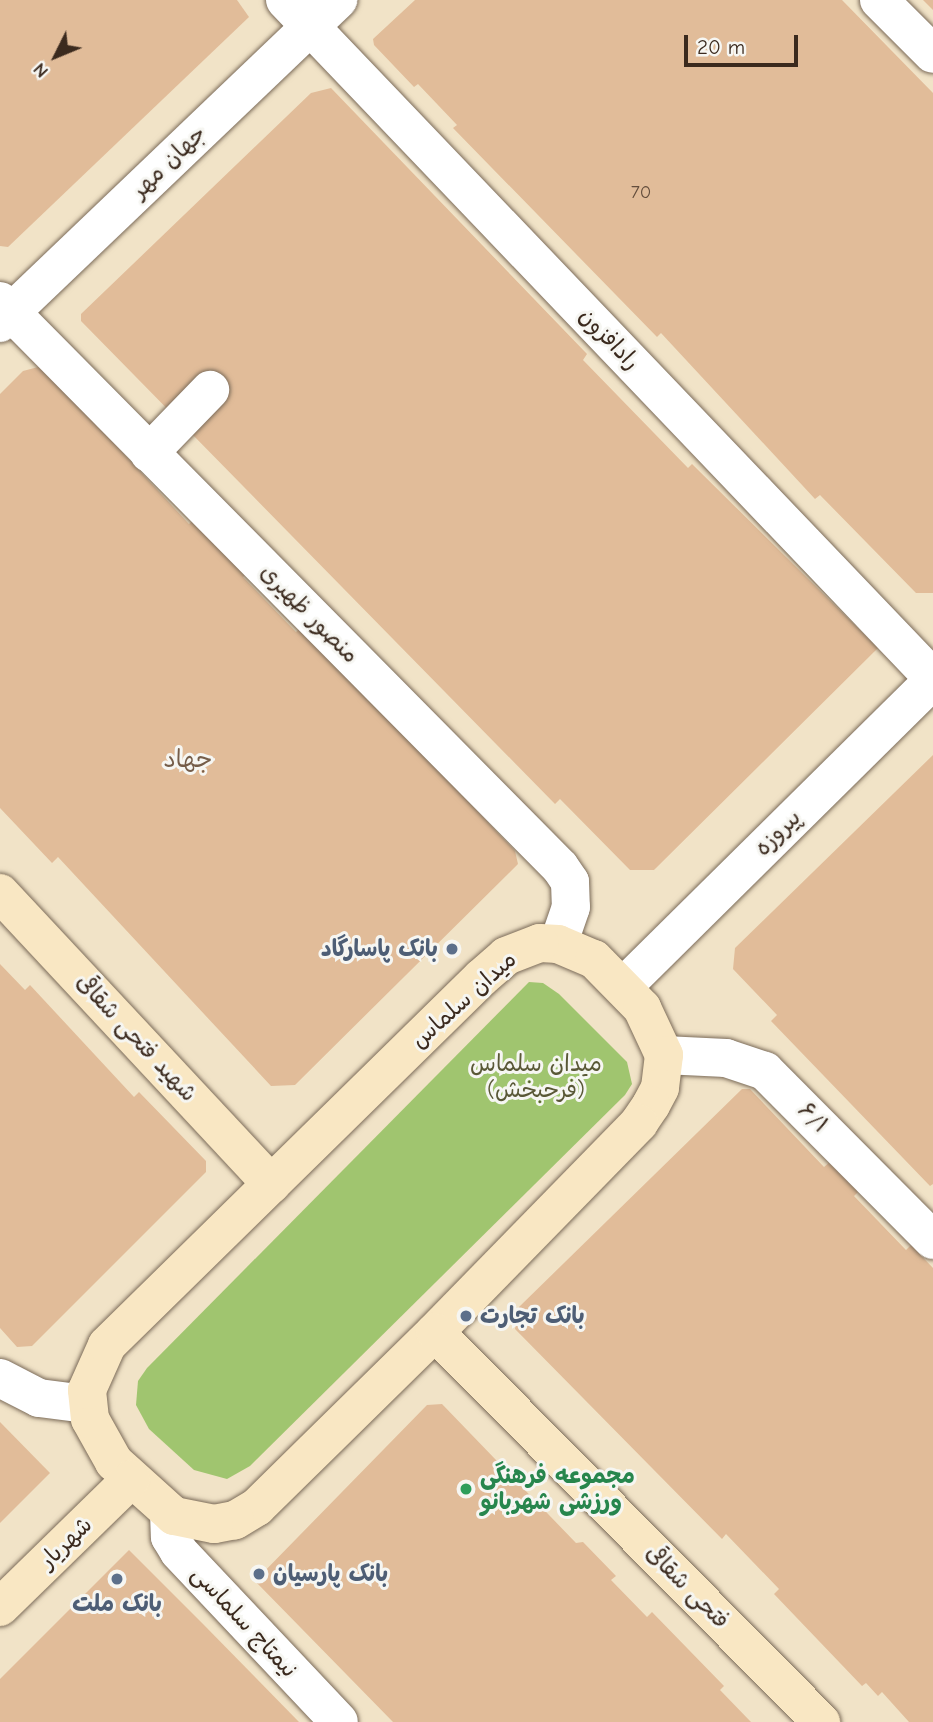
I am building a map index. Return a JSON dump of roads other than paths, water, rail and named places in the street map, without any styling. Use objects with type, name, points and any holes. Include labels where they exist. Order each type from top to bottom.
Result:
[{"type":"main road","name":"شهید فتحی شقاقی","points":[[0,893],[271,1184]]},
{"type":"main road","name":"میدان سلماس","points":[[86,1404],[91,1378],[107,1345],[271,1184],[506,956],[540,943],[558,944]]},
{"type":"main road","points":[[86,1404],[97,1437],[131,1479],[169,1512],[201,1524],[245,1516],[435,1332],[639,1123],[660,1088],[664,1055],[651,1023],[624,986],[594,959],[558,944]]},
{"type":"main road","name":"فتحی شقاقی","points":[[435,1332],[821,1722]]},
{"type":"main road","name":"شهریار","points":[[0,1607],[131,1479]]},
{"type":"street","name":"جهان مهر","points":[[4,313],[298,13],[338,0]]},
{"type":"street","points":[[879,0],[933,54]]},
{"type":"street","name":"رادافزون","points":[[298,13],[933,679]]},
{"type":"street","name":"منصور ظهیری","points":[[4,313],[149,453],[559,867],[569,882],[571,907],[558,944]]},
{"type":"street","points":[[149,453],[210,390]]},
{"type":"street","name":"پیروزه","points":[[624,986],[933,679]]},
{"type":"street","name":"۶/۱","points":[[664,1055],[726,1058],[765,1071],[933,1240]]},
{"type":"street","points":[[0,1378],[39,1398],[86,1404]]},
{"type":"street","name":"نیمتاج سلماسی","points":[[169,1512],[170,1537],[179,1552],[339,1722]]},
{"type":"place","name":"بانک پاسارگاد","points":[[452,949]]},
{"type":"place","name":"بانک تجارت","points":[[466,1316]]},
{"type":"place","name":"مجموعه فرهنگی ورزشی شهربانو","points":[[466,1489]]},
{"type":"place","name":"بانک پارسیان","points":[[259,1574]]},
{"type":"place","name":"بانک ملت","points":[[117,1579]]},
{"type":"district","name":"جهاد","points":[[188,760]]},
{"type":"park label","name":"میدان سلماس (فرحبخش)","points":[[536,1077]]}]
